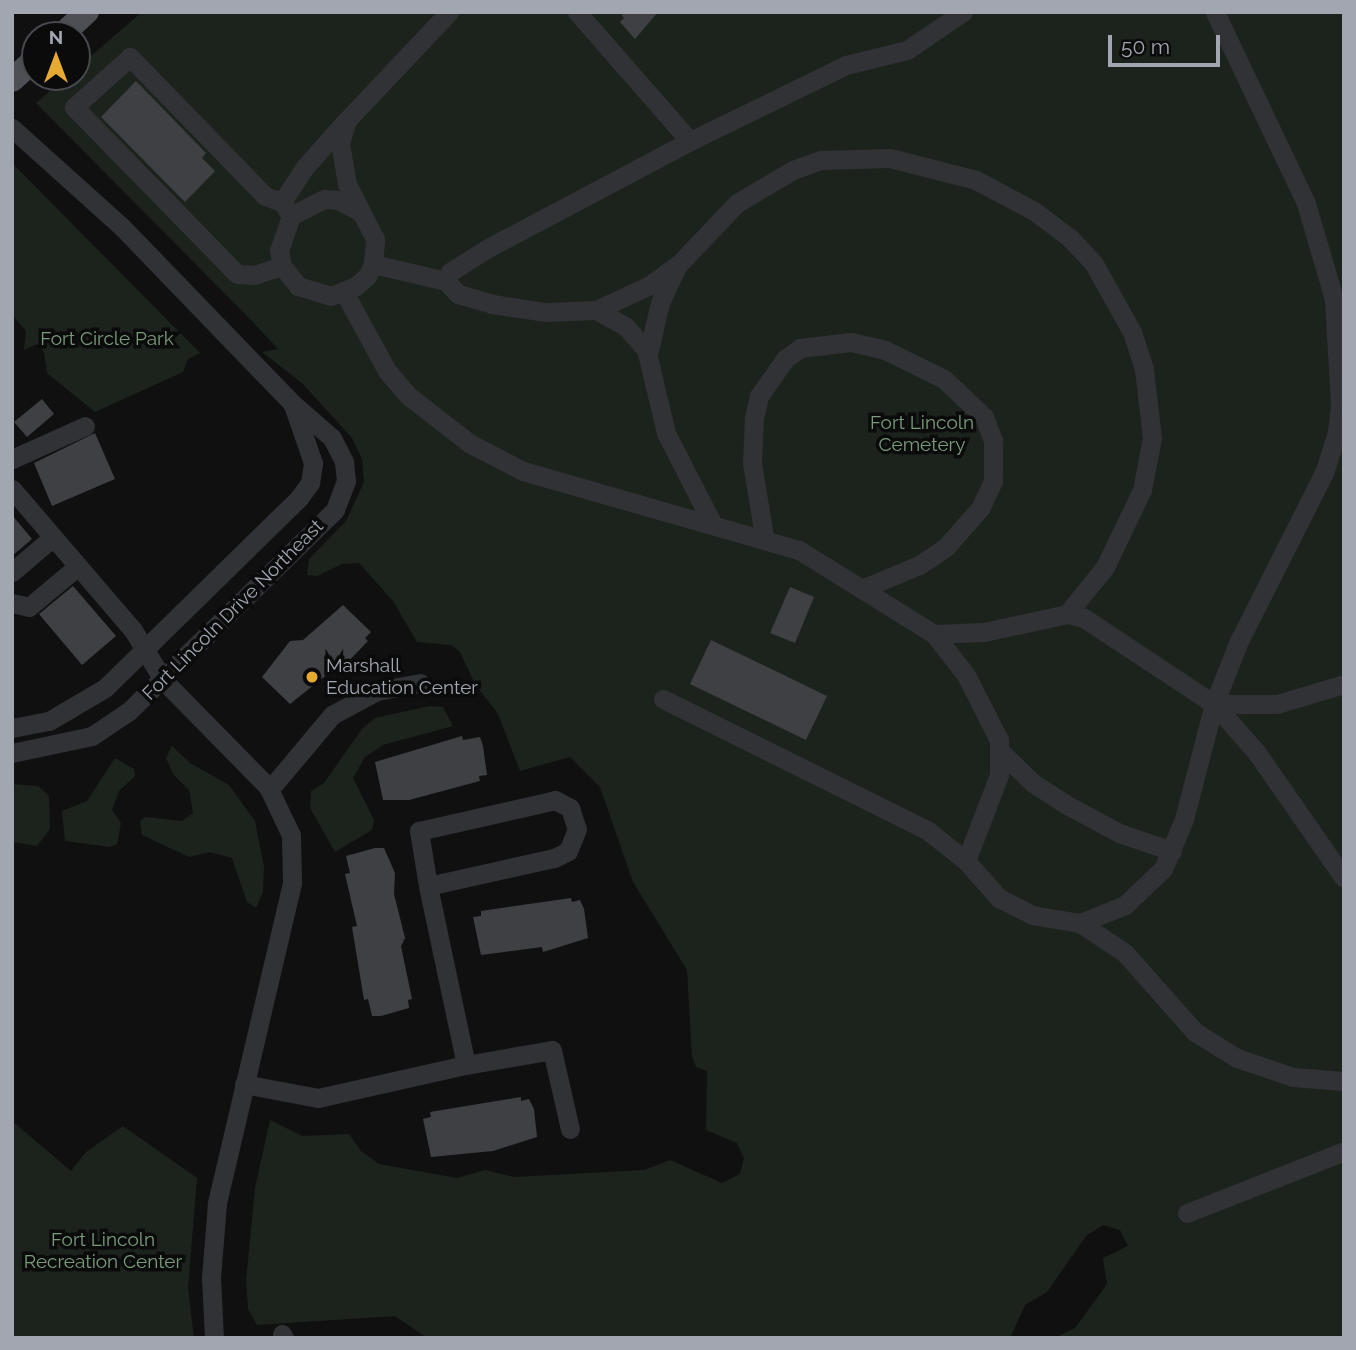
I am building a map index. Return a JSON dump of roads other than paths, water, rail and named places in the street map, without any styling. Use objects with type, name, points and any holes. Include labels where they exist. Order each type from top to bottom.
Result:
[{"type":"street","points":[[347,120],[340,158],[360,212],[375,239],[373,264],[367,276],[344,292],[331,296],[305,291],[282,266],[280,236],[286,209],[305,167],[347,120],[449,12]]},
{"type":"street","points":[[577,12],[690,141]]},
{"type":"street","points":[[446,281],[450,272],[488,248],[690,141],[846,65],[908,50],[962,12]]},
{"type":"street","points":[[1080,923],[1125,905],[1146,889],[1172,851],[1214,704],[1239,641],[1324,472],[1337,433],[1340,404],[1334,299],[1306,203],[1215,12]]},
{"type":"street","points":[[282,266],[254,275],[237,274],[74,107],[130,57],[265,196],[286,209],[324,199],[350,204],[360,212]]},
{"type":"street","name":"Fort Lincoln Drive Northeast","points":[[12,128],[122,227],[293,404],[332,438],[344,462],[342,498],[335,510],[129,712],[92,736],[12,753]]},
{"type":"street","points":[[711,521],[666,433],[648,354],[660,303],[678,265],[708,229],[764,185],[821,160],[854,156],[916,163],[976,180],[1034,211],[1070,238],[1094,264],[1132,332],[1152,407],[1152,438],[1142,490],[1126,533],[1105,567],[1067,614]]},
{"type":"street","points":[[373,264],[446,281],[458,294],[492,304],[546,312],[596,310],[650,285],[678,265]]},
{"type":"street","points":[[344,292],[387,371],[410,397],[468,443],[523,471],[764,536],[799,550],[933,634],[966,675],[996,731],[1001,752],[999,775],[966,861]]},
{"type":"street","points":[[596,310],[625,326],[648,354]]},
{"type":"street","points":[[764,536],[752,463],[754,418],[759,396],[785,359],[800,348],[851,342],[885,350],[944,379],[984,417],[993,442],[993,481],[981,507],[946,547],[919,565],[862,590]]},
{"type":"street","name":"Fort Lincoln Drive Northeast","points":[[12,728],[70,712],[144,653],[310,482],[310,446],[293,404]]},
{"type":"street","points":[[12,459],[85,426]]},
{"type":"street","points":[[12,489],[133,630],[144,653],[163,680],[270,789],[289,827],[293,874],[214,1224],[214,1338]]},
{"type":"street","points":[[12,572],[53,537]]},
{"type":"street","points":[[21,605],[78,566]]},
{"type":"street","points":[[933,634],[984,632],[1067,614],[1084,618],[1214,704],[1257,753],[1344,878]]},
{"type":"street","points":[[270,789],[332,715],[377,691],[420,683]]},
{"type":"street","points":[[1214,704],[1277,704],[1344,684]]},
{"type":"street","points":[[663,699],[927,830],[966,861],[1015,909],[1080,923],[1125,953],[1195,1032],[1237,1058],[1293,1077],[1344,1081]]},
{"type":"street","points":[[1001,752],[1056,798],[1119,833],[1172,851]]},
{"type":"street","points":[[428,886],[554,858],[568,851],[577,829],[570,808],[555,800],[419,831],[428,886],[466,1065]]},
{"type":"street","points":[[244,1084],[318,1098],[466,1065],[552,1050],[570,1129]]},
{"type":"street","points":[[1187,1213],[1344,1151]]},
{"type":"place","name":"Marshall Education Center","points":[[312,677]]},
{"type":"park label","name":"Fort Circle Park","points":[[107,339]]},
{"type":"park label","name":"Fort Lincoln Cemetery","points":[[922,434]]},
{"type":"park label","name":"Fort Lincoln Recreation Center","points":[[103,1251]]}]
